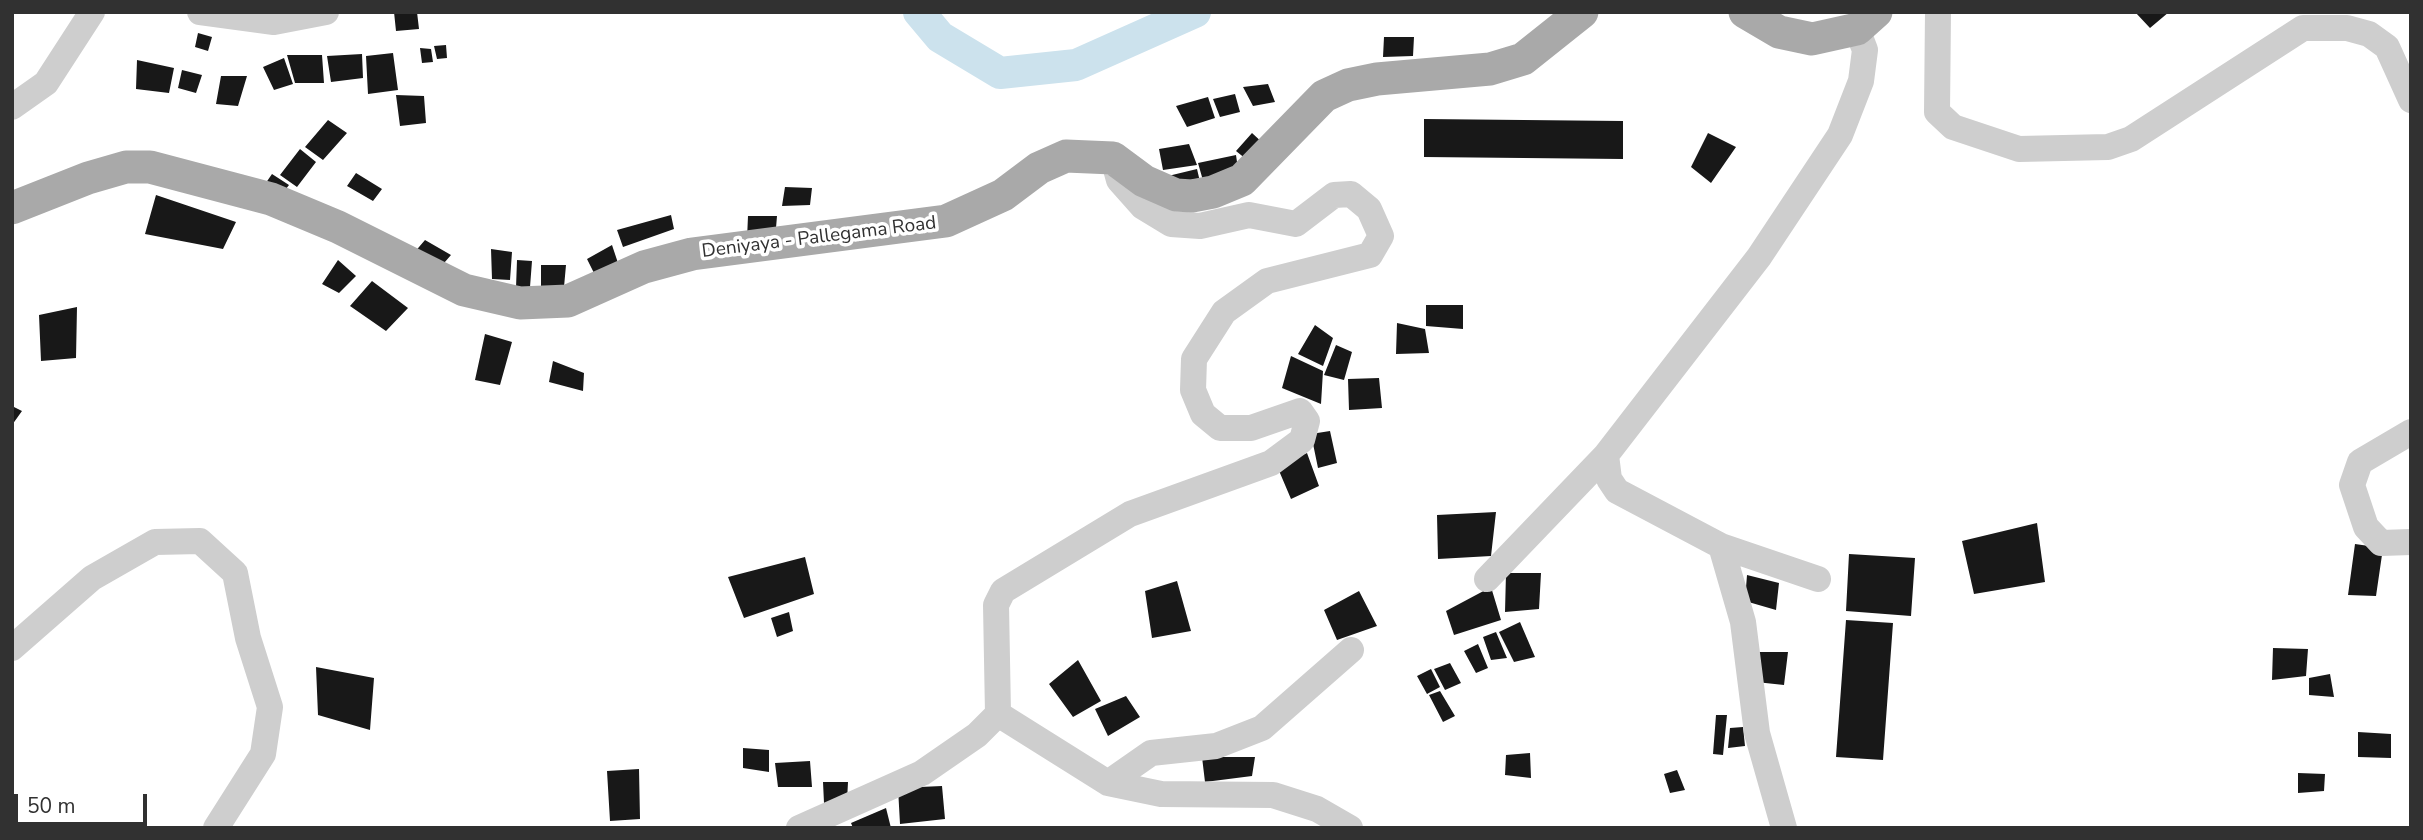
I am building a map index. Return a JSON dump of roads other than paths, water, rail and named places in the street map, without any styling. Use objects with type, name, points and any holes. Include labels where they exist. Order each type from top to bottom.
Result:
[{"type":"main road","points":[[1113,158],[1144,181],[1176,195],[1192,196],[1213,192],[1242,180],[1324,96],[1348,85],[1377,79],[1490,69],[1523,59],[1582,12]]},
{"type":"main road","points":[[1745,12],[1779,32],[1812,38],[1867,21]]},
{"type":"main road","name":"Deniyaya - Pallegama Road","points":[[12,208],[88,178],[126,167],[150,167],[271,199],[338,228],[464,290],[520,303],[568,301],[644,267],[692,254],[946,221],[1003,195],[1039,168],[1066,156],[1113,158]]},
{"type":"street","points":[[12,107],[46,83],[92,12]]},
{"type":"street","points":[[200,12],[274,22],[326,12]]},
{"type":"street","points":[[1938,12],[1937,112],[1953,127],[2020,149],[2108,147],[2131,139],[2302,28],[2347,28],[2369,34],[2387,47],[2411,100]]},
{"type":"street","points":[[1486,579],[1606,455],[1759,257],[1840,135],[1861,80],[1867,21]]},
{"type":"street","points":[[799,828],[922,773],[977,735],[998,715],[996,605],[1003,591],[1130,514],[1271,463],[1301,440],[1307,421],[1300,411],[1251,428],[1220,428],[1203,414],[1193,390],[1194,359],[1224,312],[1267,281],[1370,256],[1381,236],[1369,209],[1351,194],[1334,195],[1296,224],[1249,215],[1200,226],[1171,224],[1143,207],[1119,180],[1113,158]]},
{"type":"street","points":[[2411,432],[2360,462],[2352,485],[2366,527],[2381,543],[2411,542]]},
{"type":"street","points":[[1606,455],[1609,479],[1617,491],[1721,546],[1818,579]]},
{"type":"street","points":[[12,648],[92,578],[155,542],[200,541],[234,573],[247,638],[270,707],[263,754],[216,828]]},
{"type":"street","points":[[1721,546],[1743,622],[1757,733],[1784,828]]},
{"type":"street","points":[[1108,783],[1151,753],[1216,746],[1262,728],[1351,650]]},
{"type":"street","points":[[998,715],[1108,783],[1161,794],[1273,795],[1317,809],[1350,828]]},
{"type":"waterway","points":[[919,12],[940,37],[1000,73],[1076,65],[1195,12]]}]
